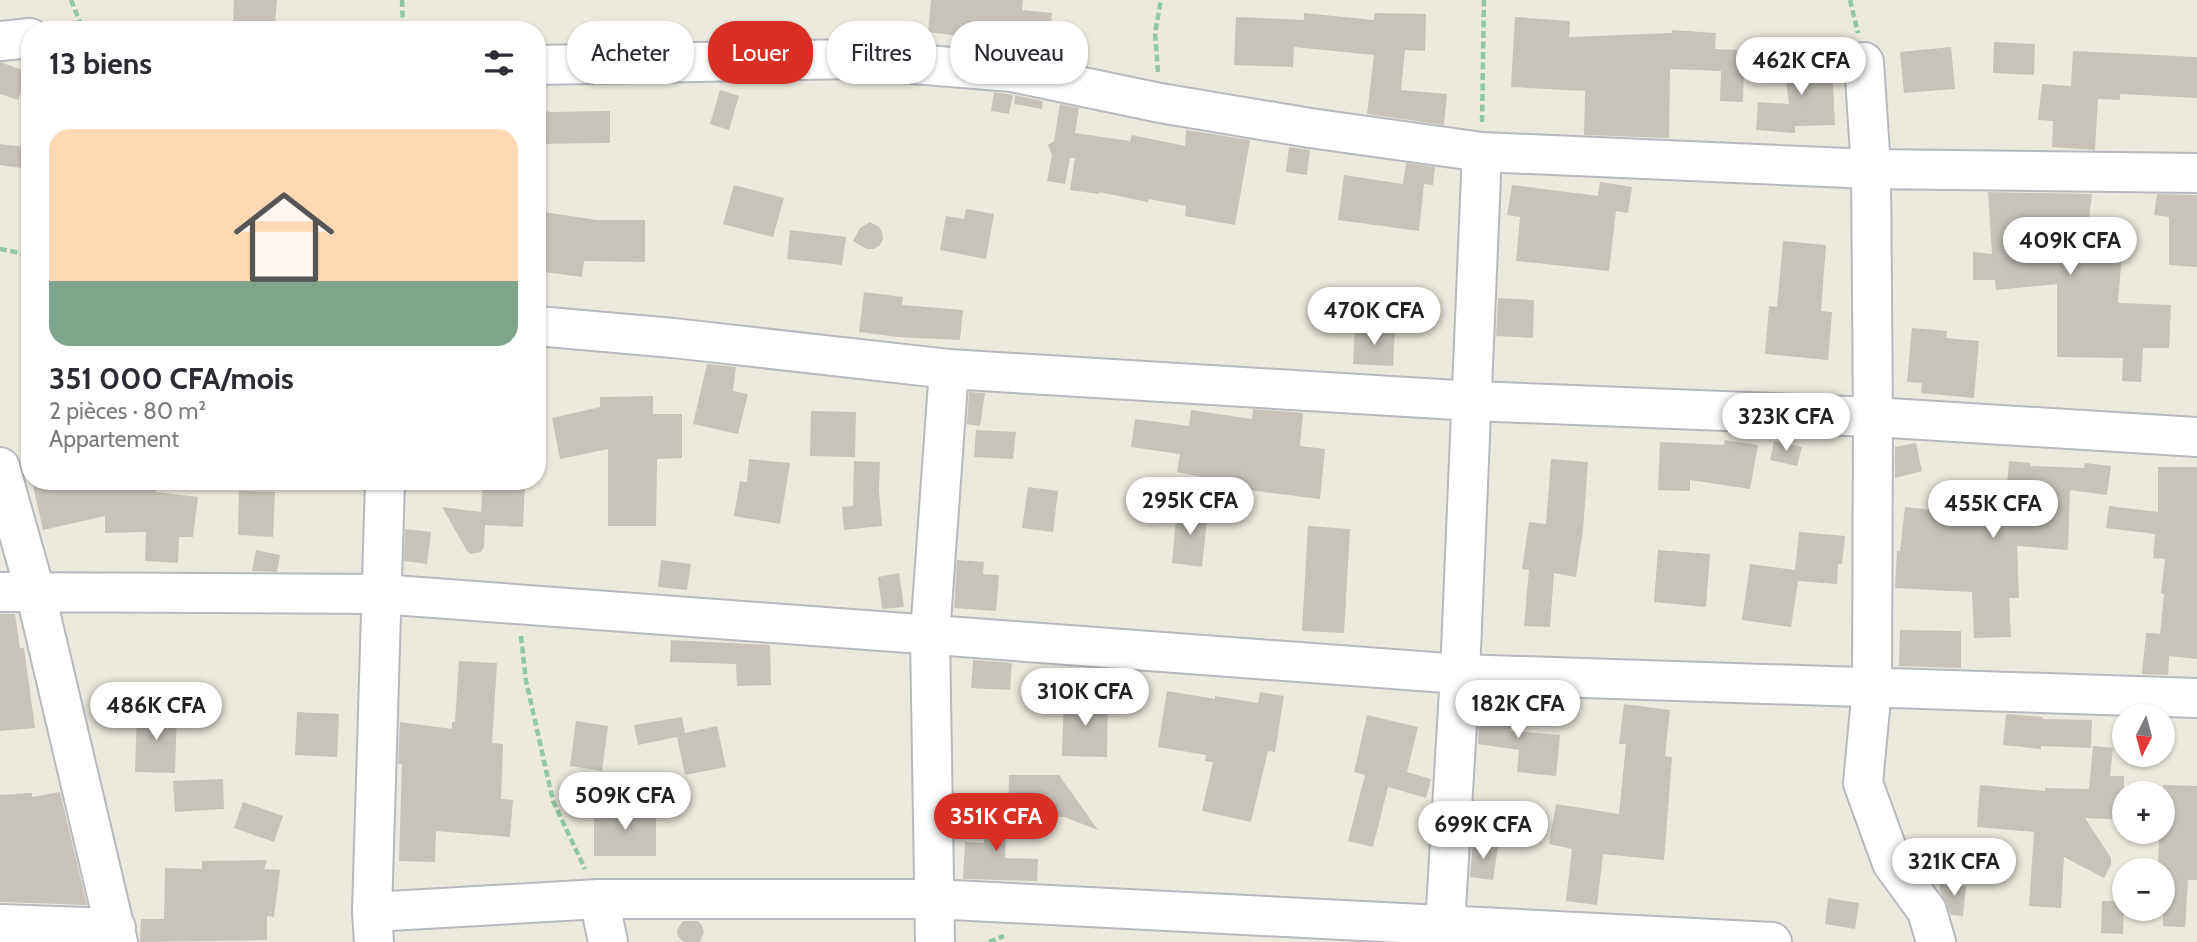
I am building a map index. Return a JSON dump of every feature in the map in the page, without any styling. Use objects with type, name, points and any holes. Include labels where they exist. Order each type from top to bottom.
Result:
[{"type":"street","points":[[0,41],[21,39]]},
{"type":"street","points":[[546,65],[852,59],[1012,72],[1160,103],[1310,128],[1482,152],[1871,169],[2197,173]]},
{"type":"street","points":[[1864,62],[1871,169],[1873,417],[1872,688],[1863,783],[1892,863],[1927,911],[1936,942]]},
{"type":"street","points":[[1444,934],[1460,674],[1482,152]]},
{"type":"street","points":[[546,328],[673,338],[949,369],[1473,401],[1873,417],[2197,438]]},
{"type":"street","points":[[935,942],[930,635],[949,369]]},
{"type":"street","points":[[0,467],[18,592],[117,935],[0,924]]},
{"type":"street","points":[[385,490],[373,927],[599,900],[933,899],[1444,934],[1772,942]]},
{"type":"street","points":[[18,592],[380,594],[1460,674],[2197,698]]},
{"type":"street","points":[[599,900],[608,942]]},
{"type":"path","points":[[71,0],[79,21]]},
{"type":"path","points":[[401,0],[402,21]]},
{"type":"path","points":[[1160,103],[1155,33],[1161,0]]},
{"type":"path","points":[[1482,152],[1485,0]]},
{"type":"path","points":[[0,249],[21,253]]},
{"type":"path","points":[[517,604],[526,681],[553,801],[599,900]]},
{"type":"building","points":[[234,0],[277,0],[275,21],[233,21]]},
{"type":"building","points":[[931,0],[1023,0],[1022,10],[1052,13],[1051,21],[950,21],[950,35],[936,33],[936,21],[929,21]]},
{"type":"building","points":[[1304,13],[1374,20],[1375,13],[1426,14],[1425,51],[1405,50],[1401,90],[1447,94],[1444,125],[1367,114],[1374,55],[1294,47],[1293,67],[1234,65],[1236,17],[1304,20]]},
{"type":"building","points":[[1515,17],[1570,21],[1569,37],[1672,33],[1672,30],[1716,33],[1715,49],[1737,50],[1736,67],[1744,67],[1743,102],[1720,101],[1721,71],[1670,69],[1669,138],[1584,135],[1585,91],[1511,87]]},
{"type":"building","points":[[1994,42],[2035,44],[2034,75],[1993,73]]},
{"type":"building","points":[[1951,47],[1955,89],[1904,93],[1900,52]]},
{"type":"building","points":[[2073,51],[2197,57],[2197,98],[2120,94],[2120,100],[2098,99],[2095,150],[2052,147],[2053,121],[2038,120],[2042,84],[2071,86]]},
{"type":"building","points":[[1817,52],[1818,67],[1832,66],[1835,125],[1795,126],[1795,133],[1756,130],[1758,102],[1789,104],[1783,56]]},
{"type":"building","points":[[0,62],[21,70],[21,92],[18,100],[0,94]]},
{"type":"building","points":[[720,90],[739,96],[729,130],[710,124]]},
{"type":"building","points":[[994,92],[1013,95],[1009,114],[991,111]]},
{"type":"building","points":[[1015,95],[1043,101],[1042,109],[1014,104]]},
{"type":"building","points":[[1060,104],[1079,108],[1075,133],[1130,141],[1132,135],[1185,146],[1186,130],[1250,140],[1235,225],[1185,216],[1186,206],[1070,190],[1075,158],[1070,158],[1065,184],[1047,181],[1052,155],[1048,145],[1054,141]]},
{"type":"building","points":[[546,111],[610,111],[610,143],[546,144]]},
{"type":"building","points":[[0,144],[21,147],[21,168],[0,165]]},
{"type":"building","points":[[1289,147],[1310,150],[1307,175],[1286,172]]},
{"type":"building","points":[[1406,163],[1435,167],[1433,185],[1424,184],[1419,231],[1338,220],[1344,175],[1403,184]]},
{"type":"building","points":[[1600,182],[1632,187],[1628,213],[1616,211],[1609,271],[1516,261],[1520,217],[1507,215],[1512,185],[1598,196]]},
{"type":"building","points":[[734,185],[784,198],[773,237],[723,224]]},
{"type":"building","points":[[1988,192],[2092,194],[2087,237],[2105,238],[2104,249],[2122,251],[2118,303],[2171,305],[2169,348],[2143,348],[2141,382],[2122,381],[2123,358],[2057,357],[2057,284],[1996,290],[1995,280],[1973,280],[1973,252],[1992,254]]},
{"type":"building","points":[[2157,194],[2197,195],[2197,267],[2169,265],[2169,217],[2154,215]]},
{"type":"building","points":[[966,209],[994,214],[986,259],[940,250],[946,216],[964,219]]},
{"type":"building","points":[[546,212],[597,220],[645,220],[645,262],[584,261],[582,277],[546,272]]},
{"type":"building","points":[[870,222],[882,232],[883,239],[874,249],[867,249],[853,241],[860,228]]},
{"type":"building","points":[[790,230],[846,237],[842,265],[787,259]]},
{"type":"building","points":[[1783,241],[1826,245],[1821,311],[1832,312],[1828,360],[1765,354],[1769,306],[1777,307]]},
{"type":"building","points":[[1327,288],[1350,290],[1348,318],[1324,316]]},
{"type":"building","points":[[864,292],[903,297],[902,305],[963,310],[960,340],[859,332]]},
{"type":"building","points":[[1498,298],[1534,300],[1533,338],[1496,336]]},
{"type":"building","points":[[1355,328],[1395,330],[1393,366],[1353,364]]},
{"type":"building","points":[[1912,328],[1947,331],[1946,338],[1979,341],[1974,398],[1921,393],[1922,383],[1907,382]]},
{"type":"building","points":[[707,364],[736,367],[733,391],[748,394],[738,434],[693,424]]},
{"type":"building","points":[[969,392],[985,393],[980,426],[967,424]]},
{"type":"building","points":[[653,396],[653,414],[682,414],[682,458],[657,459],[656,526],[608,526],[608,449],[560,459],[552,418],[600,407],[600,397]]},
{"type":"building","points":[[1253,409],[1303,413],[1300,446],[1325,449],[1320,499],[1202,484],[1203,477],[1177,472],[1180,454],[1131,447],[1135,419],[1189,426],[1191,410],[1252,419]]},
{"type":"building","points":[[811,411],[856,412],[855,457],[810,456]]},
{"type":"building","points":[[976,430],[1016,432],[1013,459],[974,457]]},
{"type":"building","points":[[1725,440],[1758,445],[1750,489],[1690,480],[1690,491],[1658,490],[1660,442],[1724,445]]},
{"type":"building","points":[[1774,441],[1802,447],[1797,466],[1770,460]]},
{"type":"building","points":[[1916,443],[1922,471],[1895,478],[1895,447]]},
{"type":"building","points":[[749,459],[790,463],[780,524],[734,516],[740,481],[747,482]]},
{"type":"building","points":[[1551,459],[1588,462],[1576,577],[1554,573],[1550,627],[1524,626],[1529,570],[1522,569],[1529,522],[1546,524]]},
{"type":"building","points":[[854,461],[880,462],[882,526],[844,530],[842,507],[853,506]]},
{"type":"building","points":[[2009,461],[2031,463],[2030,466],[2084,468],[2085,463],[2111,466],[2107,495],[2070,490],[2068,550],[2017,546],[2019,598],[2009,598],[2011,637],[1974,638],[1972,592],[1895,588],[1897,551],[1900,551],[1905,507],[1990,516],[1992,497],[2006,498]]},
{"type":"building","points":[[2158,467],[2197,467],[2197,659],[2169,656],[2168,675],[2142,674],[2146,633],[2160,634],[2164,594],[2161,593],[2165,559],[2153,558],[2155,534],[2106,528],[2109,506],[2158,512]]},
{"type":"building","points":[[1028,487],[1058,491],[1053,532],[1022,528]]},
{"type":"building","points":[[34,490],[156,490],[198,497],[193,537],[179,537],[178,563],[145,561],[146,532],[105,533],[105,516],[43,530]]},
{"type":"building","points":[[482,490],[525,490],[523,527],[485,525],[484,547],[481,552],[471,554],[442,507],[481,512]]},
{"type":"building","points":[[239,491],[275,492],[273,537],[238,535]]},
{"type":"building","points":[[1177,507],[1208,511],[1202,567],[1172,563]]},
{"type":"building","points":[[1308,526],[1350,529],[1344,633],[1302,631]]},
{"type":"building","points":[[405,529],[431,532],[427,564],[404,561]]},
{"type":"building","points":[[1799,532],[1845,536],[1842,564],[1838,564],[1837,584],[1798,581],[1791,627],[1742,620],[1750,564],[1795,570]]},
{"type":"building","points":[[256,550],[280,555],[277,572],[252,571]]},
{"type":"building","points":[[1658,550],[1710,554],[1706,607],[1654,602]]},
{"type":"building","points":[[661,560],[691,564],[687,590],[658,587]]},
{"type":"building","points":[[957,560],[984,562],[983,574],[999,575],[996,611],[954,608]]},
{"type":"building","points":[[899,573],[904,607],[882,609],[878,577]]},
{"type":"building","points":[[0,614],[15,614],[20,648],[24,648],[35,728],[0,731]]},
{"type":"building","points":[[1900,630],[1961,631],[1961,668],[1899,666]]},
{"type":"building","points":[[671,640],[770,645],[771,685],[737,686],[736,664],[670,662]]},
{"type":"building","points":[[973,660],[1012,663],[1010,690],[971,688]]},
{"type":"building","points":[[459,661],[497,663],[492,743],[503,744],[501,799],[513,800],[510,837],[436,831],[435,862],[399,861],[402,764],[398,764],[400,722],[452,729],[452,722],[455,722]]},
{"type":"building","points":[[1167,691],[1258,703],[1260,692],[1284,696],[1275,752],[1268,751],[1251,822],[1202,811],[1213,762],[1205,761],[1206,755],[1158,747]]},
{"type":"building","points":[[1064,699],[1108,700],[1107,757],[1062,756]]},
{"type":"building","points":[[1480,699],[1515,706],[1510,731],[1560,735],[1556,776],[1517,772],[1519,750],[1478,744]]},
{"type":"building","points":[[1624,704],[1670,710],[1665,756],[1672,757],[1664,860],[1603,854],[1597,905],[1566,901],[1572,849],[1549,844],[1556,804],[1619,814],[1626,744],[1619,744]]},
{"type":"building","points":[[137,712],[177,713],[175,773],[135,772]]},
{"type":"building","points":[[297,712],[339,714],[337,757],[295,755]]},
{"type":"building","points":[[2006,714],[2043,719],[2092,720],[2091,748],[2041,746],[2041,749],[2003,745]]},
{"type":"building","points":[[1367,715],[1418,727],[1407,772],[1431,779],[1426,798],[1388,787],[1373,847],[1348,841],[1365,775],[1354,772]]},
{"type":"building","points":[[682,717],[685,733],[717,726],[726,767],[685,775],[677,737],[638,745],[634,725]]},
{"type":"building","points":[[576,721],[608,726],[602,771],[570,766]]},
{"type":"building","points":[[2093,746],[2112,748],[2110,776],[2124,776],[2124,781],[2112,781],[2112,819],[2085,818],[2111,858],[2104,878],[2064,857],[2061,908],[2029,906],[2034,832],[1977,827],[1980,785],[2045,791],[2045,788],[2089,789]]},
{"type":"building","points":[[1009,775],[1059,775],[1098,830],[1064,817],[1008,816]]},
{"type":"building","points":[[223,779],[224,809],[175,812],[173,781]]},
{"type":"building","points":[[2175,785],[2197,786],[2197,880],[2188,880],[2185,927],[2163,926],[2163,921],[2175,921],[2175,858],[2158,858],[2159,844],[2175,844]]},
{"type":"building","points":[[60,792],[87,905],[0,902],[0,795],[32,793],[32,797]]},
{"type":"building","points":[[243,802],[283,816],[274,842],[234,828]]},
{"type":"building","points":[[985,806],[1007,806],[1005,858],[1038,859],[1037,881],[963,879],[965,842],[984,843]]},
{"type":"building","points":[[594,807],[656,807],[656,856],[594,856]]},
{"type":"building","points":[[1473,842],[1498,846],[1493,880],[1470,877]]},
{"type":"building","points":[[267,860],[264,869],[280,870],[274,917],[267,916],[267,940],[140,942],[141,919],[164,919],[165,868],[202,869],[202,861]]},
{"type":"building","points":[[1940,884],[1966,886],[1963,916],[1951,915],[1940,891]]},
{"type":"building","points":[[1828,898],[1859,903],[1855,929],[1825,924]]},
{"type":"building","points":[[2102,901],[2112,901],[2112,921],[2123,921],[2123,934],[2101,933]]},
{"type":"building","points":[[683,921],[698,921],[702,925],[704,932],[700,942],[684,942],[678,937],[677,930]]}]
